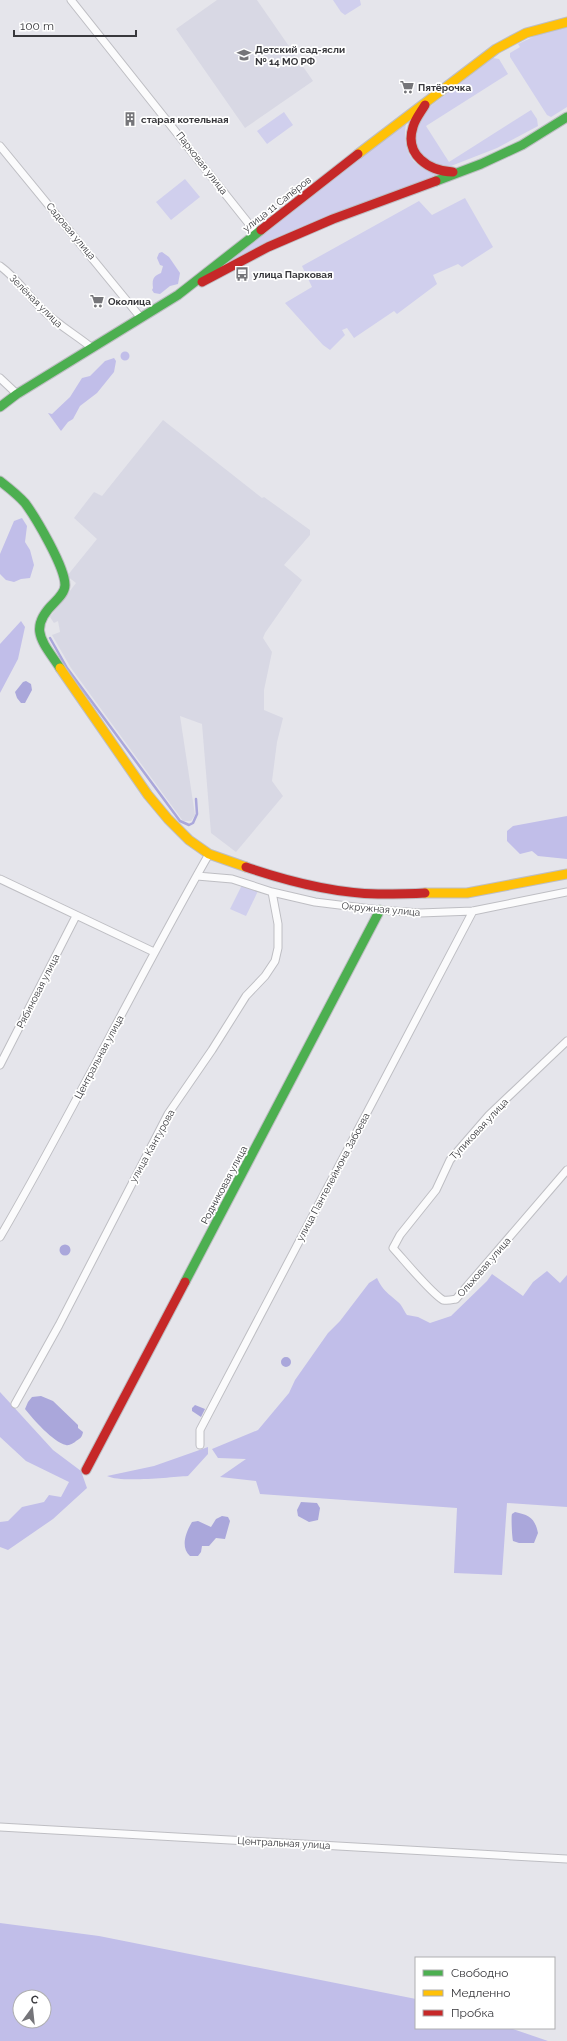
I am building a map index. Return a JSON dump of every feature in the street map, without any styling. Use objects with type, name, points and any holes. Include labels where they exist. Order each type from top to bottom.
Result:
[{"type":"street","name":"Парковая улица","points":[[71,0],[257,234]]},
{"type":"street","name":"улица 11 Сапёров","points":[[0,407],[17,394],[178,295],[426,101],[496,49],[510,40],[544,27],[567,22]]},
{"type":"street","points":[[426,101],[412,130],[411,142],[415,153],[422,163],[432,170],[462,172]]},
{"type":"street","points":[[178,295],[268,247],[333,218],[462,172],[522,145],[567,117]]},
{"type":"street","name":"Садовая улица","points":[[0,146],[142,318]]},
{"type":"street","name":"Зелёная улица","points":[[0,266],[18,281],[42,309],[92,348]]},
{"type":"street","points":[[0,378],[17,394]]},
{"type":"street","points":[[0,481],[22,499],[55,557],[64,578],[65,587],[59,597],[42,615],[39,625],[40,635],[44,644],[148,796],[189,840],[208,854],[282,879],[338,890],[377,894],[467,893],[567,874]]},
{"type":"street","name":"Центральная улица","points":[[0,1238],[35,1177],[154,952],[208,854]]},
{"type":"street","name":"Окружная улица","points":[[197,876],[232,879],[272,892],[315,902],[380,910],[420,912],[473,911],[567,892]]},
{"type":"street","points":[[0,879],[154,952]]},
{"type":"street","name":"улица Кантурова","points":[[15,1404],[59,1325],[168,1114],[212,1050],[246,996],[265,976],[275,961],[278,948],[278,924],[272,892]]},
{"type":"street","name":"Родниковая улица","points":[[86,1470],[380,910]]},
{"type":"street","name":"улица Пантелеймона Забоева","points":[[200,1445],[200,1430],[473,911]]},
{"type":"street","name":"Рябиновая улица","points":[[0,1065],[76,916]]},
{"type":"street","name":"Тупиковая улица","points":[[393,1248],[400,1235],[436,1190],[450,1160],[489,1115],[567,1043]]},
{"type":"street","name":"Ольховая улица","points":[[393,1248],[443,1299],[448,1301],[456,1299],[567,1170]]},
{"type":"street","name":"Центральная улица","points":[[0,1827],[567,1859]]},
{"type":"shaded area","name":"Детский сад-ясли № 14 МО РФ","points":[[217,0],[257,0],[313,81],[245,128],[176,29]]},
{"type":"shaded area","points":[[333,0],[360,0],[361,5],[345,15],[341,12]]},
{"type":"shaded area","points":[[567,27],[567,107],[551,117],[547,115],[510,57],[510,53],[520,47],[518,44],[537,35]]},
{"type":"shaded area","points":[[493,58],[499,59],[508,74],[426,126],[449,162],[531,110],[537,119],[538,126],[497,148],[451,166],[434,165],[427,161],[417,150],[414,133],[423,112]]},
{"type":"shaded area","points":[[284,112],[293,125],[267,144],[257,131]]},
{"type":"shaded area","points":[[405,123],[407,150],[410,156],[421,167],[429,172],[439,175],[299,228],[226,263]]},
{"type":"shaded area","points":[[185,179],[200,197],[171,220],[156,202]]},
{"type":"shaded area","points":[[465,198],[493,247],[462,267],[458,264],[433,275],[437,284],[397,314],[394,311],[354,338],[347,328],[342,330],[345,335],[330,350],[323,345],[285,303],[312,287],[302,266],[419,201],[432,215]]},
{"type":"shaded area","points":[[162,252],[169,257],[180,273],[178,284],[170,286],[160,294],[154,293],[152,290],[154,279],[156,275],[161,273],[163,266],[160,265],[157,258],[159,253]]},
{"type":"shaded area","points":[[123,352],[127,352],[129,356],[127,360],[123,360],[121,358],[121,354]]},
{"type":"shaded area","points":[[114,358],[116,361],[114,372],[97,393],[80,406],[73,419],[68,422],[61,431],[48,413],[52,414],[70,397],[82,378],[90,376],[105,361]]},
{"type":"shaded area","points":[[163,420],[262,498],[264,497],[310,530],[310,535],[284,565],[302,580],[263,638],[272,652],[264,690],[264,710],[283,718],[277,742],[272,781],[283,796],[236,852],[211,833],[202,724],[180,716],[195,815],[191,821],[183,821],[71,668],[52,635],[60,632],[58,621],[54,623],[50,617],[76,583],[67,576],[97,539],[74,518],[94,492],[102,496]]},
{"type":"shaded area","points":[[22,518],[27,526],[25,542],[30,550],[34,565],[30,578],[21,579],[14,582],[6,580],[0,574],[0,554],[14,521]]},
{"type":"shaded area","points":[[21,621],[25,627],[18,659],[0,693],[0,644]]},
{"type":"shaded area","points":[[26,681],[31,684],[32,690],[25,703],[21,703],[15,692],[23,682]]},
{"type":"shaded area","points":[[567,816],[567,859],[538,856],[532,851],[520,854],[507,841],[507,831],[513,826]]},
{"type":"shaded area","points":[[242,885],[258,891],[246,916],[230,909]]},
{"type":"shaded area","points":[[63,1245],[67,1245],[69,1246],[69,1254],[63,1255],[60,1252],[60,1248]]},
{"type":"shaded area","points":[[547,1271],[560,1283],[567,1275],[567,1507],[507,1503],[502,1575],[454,1573],[457,1508],[260,1494],[256,1481],[220,1477],[246,1459],[218,1458],[212,1449],[258,1430],[289,1393],[295,1380],[328,1333],[340,1321],[369,1283],[377,1278],[384,1289],[402,1306],[407,1315],[418,1317],[430,1323],[451,1316],[487,1281],[492,1274],[523,1296],[533,1282]]},
{"type":"shaded area","points":[[284,1357],[288,1357],[290,1358],[290,1366],[284,1367],[281,1364],[281,1360]]},
{"type":"shaded area","points":[[0,1392],[53,1450],[81,1471],[87,1488],[53,1519],[8,1550],[0,1547],[0,1522],[8,1521],[22,1507],[44,1502],[49,1495],[61,1497],[69,1482],[26,1461],[0,1437]]},
{"type":"shaded area","points":[[41,1396],[53,1401],[78,1425],[78,1428],[83,1432],[80,1438],[69,1445],[66,1445],[55,1440],[38,1424],[25,1409],[32,1397]]},
{"type":"shaded area","points":[[195,1405],[205,1409],[201,1417],[192,1411],[192,1408]]},
{"type":"shaded area","points":[[208,1447],[208,1454],[188,1476],[123,1479],[107,1476],[154,1466]]},
{"type":"shaded area","points":[[301,1502],[317,1503],[320,1508],[318,1520],[309,1522],[298,1516],[297,1510]]},
{"type":"shaded area","points":[[515,1512],[528,1516],[535,1524],[538,1533],[534,1543],[519,1543],[513,1541],[512,1514]]},
{"type":"shaded area","points":[[222,1516],[228,1517],[230,1521],[225,1539],[216,1538],[209,1546],[202,1546],[201,1552],[198,1556],[190,1556],[185,1548],[185,1539],[192,1522],[198,1521],[211,1527],[216,1519]]},
{"type":"shaded area","points":[[0,1923],[99,1936],[415,1999],[415,2029],[513,2029],[548,2041],[0,2041]]},
{"type":"waterway","points":[[50,638],[67,668],[180,821],[189,825],[193,823],[197,814],[196,799]]},
{"type":"traffic: fast","points":[[436,181],[481,164],[522,145],[567,117]]},
{"type":"traffic: fast","points":[[0,407],[17,394],[178,295],[261,230]]},
{"type":"traffic: fast","points":[[0,481],[19,497],[30,510],[49,543],[64,577],[64,590],[60,597],[46,612],[41,620],[40,628],[40,636],[60,668]]},
{"type":"traffic: fast","points":[[185,1282],[380,910]]},
{"type":"traffic: slow","points":[[358,154],[496,49],[526,33],[567,22]]},
{"type":"traffic: slow","points":[[60,668],[148,795],[168,819],[189,840],[209,854],[246,867]]},
{"type":"traffic: slow","points":[[425,893],[467,893],[567,874]]},
{"type":"traffic: jam","points":[[425,105],[414,124],[411,137],[412,146],[415,153],[427,165],[444,171],[453,172]]},
{"type":"traffic: jam","points":[[261,230],[358,154]]},
{"type":"traffic: jam","points":[[202,282],[268,247],[333,219],[436,181]]},
{"type":"traffic: jam","points":[[246,867],[278,877],[328,889],[378,894],[425,893]]},
{"type":"traffic: jam","points":[[86,1470],[185,1282]]},
{"type":"place","name":"Детский сад-ясли № 14 МО РФ","points":[[244,55]]},
{"type":"place","name":"Пятёрочка","points":[[407,87]]},
{"type":"place","name":"старая котельная","points":[[130,119]]},
{"type":"place","name":"улица Парковая","points":[[242,274]]},
{"type":"place","name":"Околица","points":[[97,301]]}]
